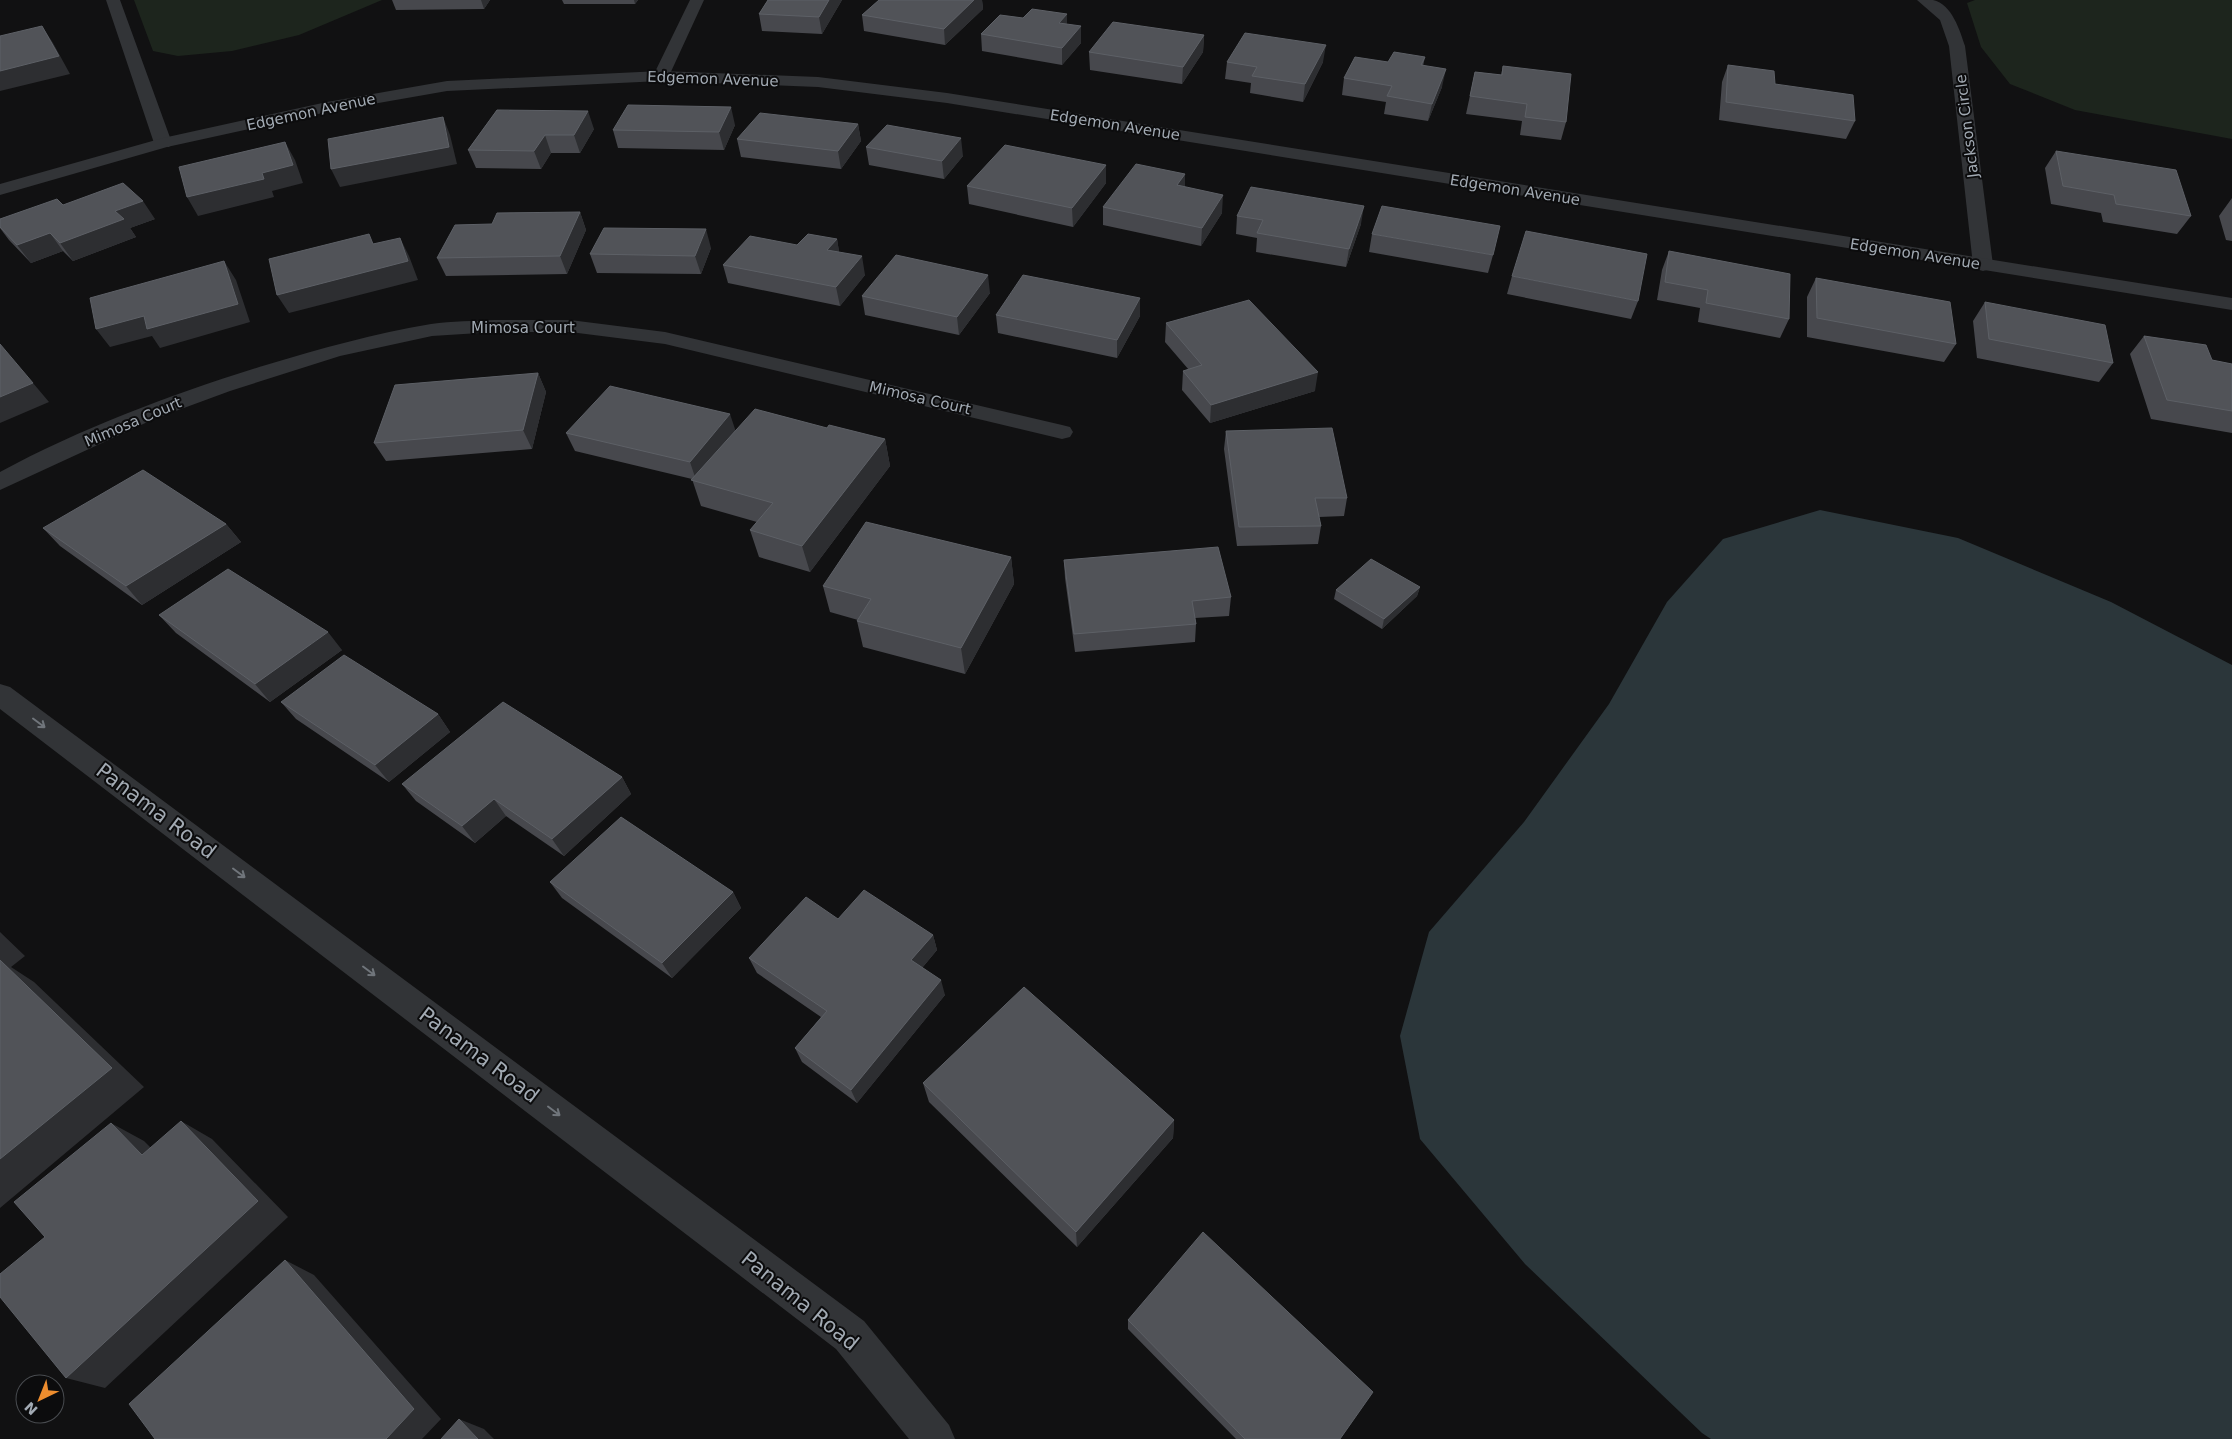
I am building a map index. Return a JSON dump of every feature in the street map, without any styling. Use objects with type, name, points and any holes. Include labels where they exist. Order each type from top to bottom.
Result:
[{"type":"street","points":[[113,0],[163,143]]},
{"type":"street","points":[[661,76],[697,0]]},
{"type":"street","name":"Jackson Circle","points":[[1924,0],[1942,11],[1952,28],[1957,46],[1983,265]]},
{"type":"street","name":"Edgemon Avenue","points":[[0,190],[163,143],[327,107],[447,86],[661,76],[818,82],[947,98],[2232,304]]},
{"type":"street","name":"Mimosa Court","points":[[0,482],[35,463],[146,414],[232,383],[335,351],[432,330],[494,326],[570,326],[666,338],[1062,432]]},
{"type":"street","name":"Panama Road","points":[[0,694],[850,1335],[935,1439]]},
{"type":"shaded area","points":[[134,0],[382,0],[299,35],[232,51],[178,56],[153,51]]},
{"type":"shaded area","points":[[1975,0],[2232,0],[2232,139],[2075,110],[2010,84],[1981,47],[1967,3]]},
{"type":"shaded area","points":[[1820,510],[1958,538],[2111,602],[2232,665],[2232,1439],[1711,1439],[1702,1433],[1525,1264],[1420,1139],[1400,1036],[1429,932],[1524,822],[1609,704],[1667,602],[1723,539]]},
{"type":"building","points":[[768,0],[829,0],[819,17],[759,14]]},
{"type":"building","points":[[879,0],[974,0],[944,29],[862,15]]},
{"type":"building","points":[[1032,9],[1067,14],[1059,23],[1081,26],[1062,48],[981,34],[1000,15],[1023,18]]},
{"type":"building","points":[[1113,22],[1204,35],[1183,67],[1089,52]]},
{"type":"building","points":[[42,26],[59,56],[0,71],[0,36]]},
{"type":"building","points":[[1245,33],[1326,45],[1305,84],[1252,76],[1257,67],[1227,62]]},
{"type":"building","points":[[1394,52],[1425,57],[1421,65],[1446,69],[1432,104],[1387,96],[1392,86],[1344,78],[1355,57],[1388,62]]},
{"type":"building","points":[[1728,65],[1774,71],[1775,84],[1853,95],[1855,121],[1726,102]]},
{"type":"building","points":[[1503,66],[1571,74],[1566,122],[1525,117],[1527,104],[1470,96],[1475,72],[1502,75]]},
{"type":"building","points":[[628,105],[731,107],[719,132],[613,130]]},
{"type":"building","points":[[497,110],[588,111],[574,135],[545,135],[534,151],[468,150]]},
{"type":"building","points":[[760,113],[858,124],[838,151],[737,139]]},
{"type":"building","points":[[443,117],[449,147],[331,169],[328,139]]},
{"type":"building","points":[[887,125],[961,138],[942,161],[866,147]]},
{"type":"building","points":[[285,142],[293,165],[262,173],[264,179],[187,197],[179,167]]},
{"type":"building","points":[[1005,145],[1106,165],[1072,208],[967,186]]},
{"type":"building","points":[[2056,151],[2176,170],[2191,216],[2116,204],[2114,195],[2063,186]]},
{"type":"building","points":[[1136,164],[1185,174],[1177,185],[1223,195],[1202,228],[1103,207]]},
{"type":"building","points":[[123,183],[143,201],[115,211],[124,219],[60,243],[50,233],[17,245],[0,227],[0,219],[57,199],[63,205]]},
{"type":"building","points":[[1251,187],[1364,206],[1349,249],[1257,233],[1263,220],[1237,216]]},
{"type":"building","points":[[1382,206],[1500,226],[1493,255],[1372,234]]},
{"type":"building","points":[[580,212],[560,256],[437,258],[455,225],[492,224],[497,213]]},
{"type":"building","points":[[604,228],[706,229],[695,256],[590,254]]},
{"type":"building","points":[[1526,231],[1647,254],[1638,301],[1512,276]]},
{"type":"building","points":[[369,234],[373,244],[400,238],[408,261],[277,295],[269,259]]},
{"type":"building","points":[[808,234],[837,239],[827,250],[862,256],[836,287],[723,265],[750,236],[797,245]]},
{"type":"building","points":[[1669,251],[1790,274],[1789,319],[1706,303],[1708,290],[1665,282]]},
{"type":"building","points":[[896,255],[988,275],[957,317],[862,296]]},
{"type":"building","points":[[224,261],[238,304],[147,329],[144,316],[96,329],[90,298]]},
{"type":"building","points":[[1023,275],[1140,298],[1117,340],[996,315]]},
{"type":"building","points":[[1816,278],[1950,302],[1956,344],[1817,318]]},
{"type":"building","points":[[1249,300],[1318,372],[1211,405],[1183,371],[1202,365],[1166,323]]},
{"type":"building","points":[[1985,302],[2105,325],[2113,363],[1989,339]]},
{"type":"building","points":[[2144,336],[2206,345],[2212,360],[2232,364],[2232,411],[2167,400]]},
{"type":"building","points":[[0,344],[33,383],[0,397]]},
{"type":"building","points":[[538,373],[523,430],[374,443],[395,385]]},
{"type":"building","points":[[610,386],[730,414],[690,462],[566,433]]},
{"type":"building","points":[[755,409],[827,428],[829,425],[885,439],[802,546],[750,530],[773,503],[691,480]]},
{"type":"building","points":[[1332,428],[1347,498],[1315,498],[1321,526],[1239,527],[1226,431]]},
{"type":"building","points":[[143,470],[226,524],[126,586],[43,528]]},
{"type":"building","points":[[866,522],[1011,557],[961,648],[857,621],[871,599],[823,586]]},
{"type":"building","points":[[1218,547],[1231,597],[1192,601],[1196,624],[1074,634],[1064,560]]},
{"type":"building","points":[[1371,559],[1420,587],[1384,619],[1336,590]]},
{"type":"building","points":[[228,569],[328,632],[255,684],[159,615]]},
{"type":"building","points":[[344,655],[438,714],[375,765],[281,702]]},
{"type":"building","points":[[503,702],[622,777],[552,839],[494,799],[462,826],[402,784]]},
{"type":"building","points":[[621,817],[733,892],[662,963],[550,882]]},
{"type":"building","points":[[864,890],[933,935],[911,960],[941,980],[851,1090],[795,1048],[827,1011],[749,958],[806,897],[838,919]]},
{"type":"building","points":[[0,960],[112,1068],[0,1159]]},
{"type":"building","points":[[1024,987],[1174,1120],[1076,1232],[923,1083]]},
{"type":"building","points":[[181,1121],[258,1201],[66,1378],[65,1374],[63,1374],[0,1297],[0,1274],[45,1237],[14,1202],[111,1123],[142,1155]]},
{"type":"building","points":[[1203,1232],[1373,1392],[1340,1439],[1245,1439],[1128,1320]]},
{"type":"building","points":[[285,1260],[414,1409],[386,1439],[155,1439],[129,1404]]},
{"type":"building","points":[[459,1419],[478,1439],[441,1439]]}]
